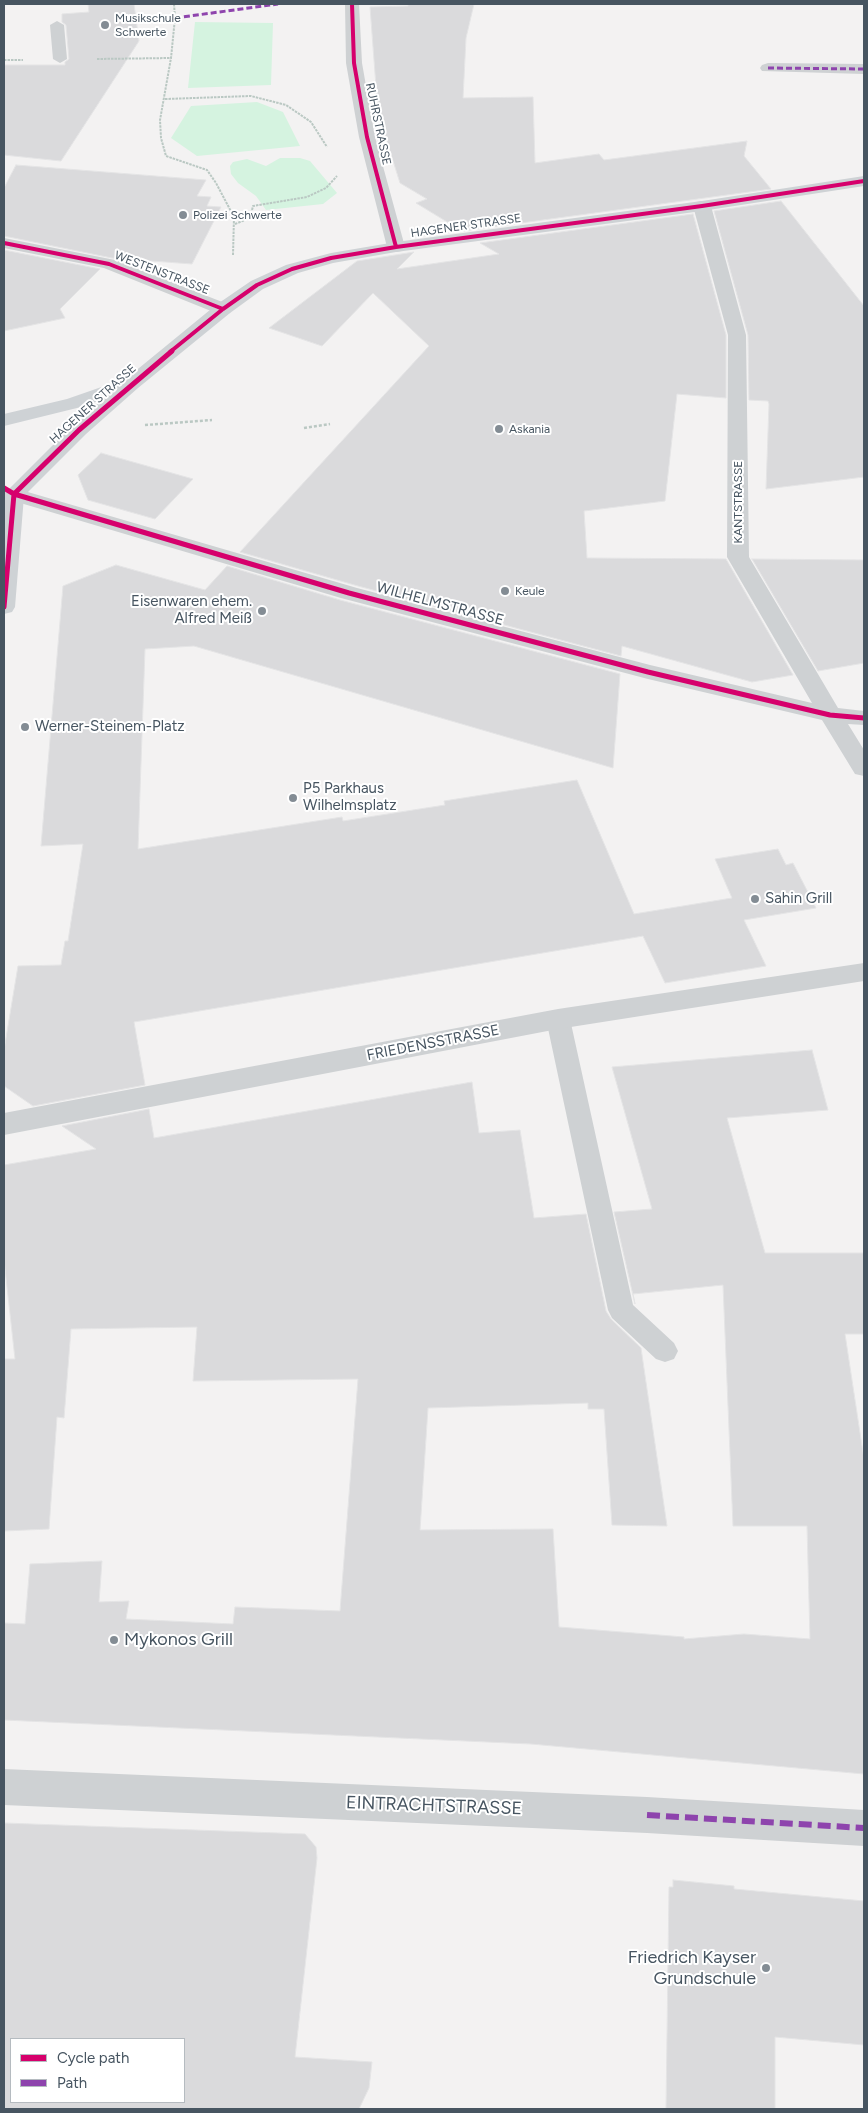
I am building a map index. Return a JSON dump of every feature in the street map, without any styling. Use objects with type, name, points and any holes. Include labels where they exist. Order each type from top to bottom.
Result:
[{"type":"main road","name":"HAGENER STRASSE","points":[[7,494],[131,384],[223,309],[257,285],[292,269],[331,258],[396,247],[702,206],[864,181]]},
{"type":"main road","points":[[4,420],[15,419],[74,403],[131,384]]},
{"type":"main road","points":[[4,608],[7,494]]},
{"type":"street","name":"RUHRSTRASSE","points":[[352,4],[354,63],[367,137],[396,247]]},
{"type":"street","points":[[768,68],[864,69]]},
{"type":"street","name":"KANTSTRASSE","points":[[702,206],[738,335],[738,557],[830,715],[864,768]]},
{"type":"street","name":"WESTENSTRASSE","points":[[4,243],[109,264],[223,309]]},
{"type":"street","name":"WILHELMSTRASSE","points":[[7,494],[349,593],[648,672],[830,715],[864,718]]},
{"type":"street","name":"FRIEDENSSTRASSE","points":[[4,1124],[558,1019],[864,972]]},
{"type":"street","name":"EINTRACHTSTRASSE","points":[[4,1788],[637,1815],[864,1828]]},
{"type":"lane","points":[[57,25],[60,59]]},
{"type":"lane","points":[[558,1019],[621,1310],[665,1351]]},
{"type":"path","points":[[174,4],[175,18],[171,58],[160,120],[161,138],[166,156],[207,170],[234,217],[232,269],[257,285]]},
{"type":"path","points":[[148,58],[171,58]]},
{"type":"path","points":[[165,99],[251,96],[286,105],[311,122],[329,149]]},
{"type":"path","points":[[235,224],[250,218],[253,206],[307,197],[326,188],[337,177],[334,168]]},
{"type":"path","points":[[304,428],[330,424]]},
{"type":"green space","points":[[195,22],[273,23],[271,85],[188,88]]},
{"type":"green space","points":[[257,102],[283,112],[300,146],[197,156],[171,138],[191,106]]},
{"type":"green space","points":[[280,158],[300,158],[310,161],[337,193],[323,204],[266,210],[256,196],[238,183],[231,174],[230,166],[233,162],[247,159],[266,166]]},
{"type":"building","points":[[88,4],[134,4],[139,41],[61,161],[4,155],[4,65],[65,65],[65,62],[69,59],[66,25],[62,22],[62,14],[89,12]]},
{"type":"building","points":[[408,4],[474,4],[466,38],[463,98],[533,97],[535,163],[599,154],[604,160],[747,141],[744,156],[771,189],[462,231],[416,203],[427,199],[400,183],[378,113],[370,7],[408,6]]},
{"type":"building","points":[[16,165],[206,180],[197,196],[211,197],[207,206],[221,207],[192,264],[112,258],[4,236],[4,188]]},
{"type":"building","points":[[781,201],[864,306],[864,477],[766,489],[769,404],[768,401],[749,400],[748,335],[714,211]]},
{"type":"building","points":[[693,214],[726,335],[726,398],[677,394],[665,501],[584,511],[587,558],[726,559],[793,675],[752,682],[622,646],[621,656],[358,586],[240,552],[429,346],[373,293],[322,346],[269,328],[357,261],[414,252],[397,269],[499,254],[480,243]]},
{"type":"building","points":[[4,250],[100,269],[60,309],[65,318],[4,331]]},
{"type":"building","points":[[101,453],[193,479],[155,519],[88,500],[78,475]]},
{"type":"building","points":[[752,559],[864,560],[864,663],[818,671]]},
{"type":"building","points":[[116,565],[205,590],[227,566],[340,600],[620,674],[613,768],[194,646],[145,649],[138,849],[342,817],[343,821],[445,805],[444,801],[577,780],[634,914],[732,898],[715,859],[778,849],[786,865],[793,863],[816,908],[744,920],[766,966],[665,983],[643,936],[134,1022],[145,1085],[33,1106],[4,1086],[4,1050],[18,966],[61,965],[65,941],[68,941],[83,844],[41,846],[63,586]]},
{"type":"building","points":[[812,1050],[828,1110],[727,1118],[765,1253],[864,1253],[864,1334],[845,1334],[864,1459],[864,1774],[531,1744],[4,1720],[4,1623],[25,1624],[30,1564],[102,1561],[99,1602],[129,1601],[126,1619],[233,1624],[235,1607],[340,1611],[358,1379],[193,1381],[197,1327],[71,1329],[64,1418],[57,1417],[49,1529],[4,1531],[4,1359],[15,1359],[4,1260],[4,1165],[96,1149],[62,1126],[149,1109],[154,1138],[472,1082],[479,1133],[520,1130],[534,1218],[586,1214],[606,1311],[611,1319],[641,1348],[667,1526],[612,1525],[604,1409],[588,1409],[588,1403],[428,1408],[420,1530],[553,1529],[559,1627],[684,1637],[684,1639],[744,1634],[810,1639],[807,1526],[733,1526],[723,1285],[633,1294],[635,1304],[614,1212],[652,1209],[612,1067]]},
{"type":"building","points":[[4,1823],[305,1834],[316,1847],[317,1858],[295,2057],[372,2062],[369,2088],[359,2109],[4,2109]]},
{"type":"building","name":"Friedrich Kayser Grundschule","points":[[673,1880],[734,1886],[734,1889],[864,1901],[864,2045],[775,2037],[775,2109],[666,2109],[669,1887],[673,1887]]},
{"type":"marked path","points":[[175,18],[278,4]]},
{"type":"marked path","points":[[768,68],[864,69]]},
{"type":"marked path","points":[[647,1815],[864,1828]]},
{"type":"cycle path","points":[[352,4],[354,63],[367,137],[396,247]]},
{"type":"cycle path","points":[[14,494],[79,430],[131,384],[223,309],[257,285],[292,269],[331,258],[396,247],[702,206],[864,181]]},
{"type":"cycle path","points":[[4,243],[109,264],[223,309]]},
{"type":"cycle path","points":[[4,488],[14,494],[349,593],[648,672],[830,715],[864,718]]},
{"type":"cycle path","points":[[4,607],[14,494]]},
{"type":"place","name":"Musikschule Schwerte","points":[[105,25]]},
{"type":"place","name":"Polizei Schwerte","points":[[183,215]]},
{"type":"place","name":"Askania","points":[[499,429]]},
{"type":"place","name":"Keule","points":[[505,591]]},
{"type":"place","name":"Eisenwaren ehem. Alfred Meiß","points":[[262,611]]},
{"type":"place","name":"Werner-Steinem-Platz","points":[[25,727]]},
{"type":"place","name":"P5 Parkhaus Wilhelmsplatz","points":[[293,798]]},
{"type":"place","name":"Sahin Grill","points":[[755,899]]},
{"type":"place","name":"Mykonos Grill","points":[[114,1640]]},
{"type":"place","name":"Friedrich Kayser Grundschule","points":[[766,1968]]}]
